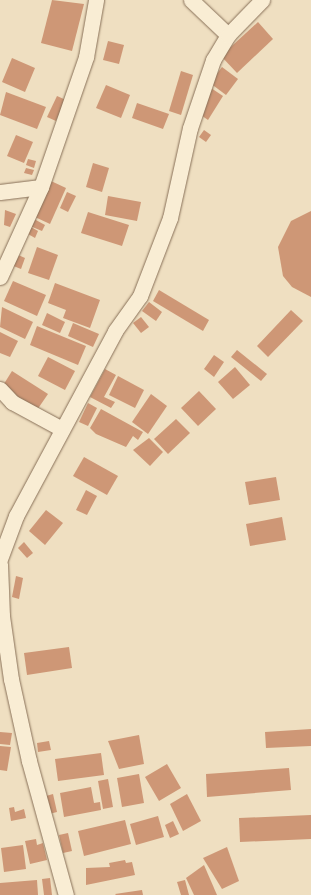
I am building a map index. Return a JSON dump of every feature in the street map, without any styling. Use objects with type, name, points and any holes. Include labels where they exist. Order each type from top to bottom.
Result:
[{"type":"street","points":[[0,277],[41,187],[86,57],[96,0]]},
{"type":"street","points":[[191,0],[228,35]]},
{"type":"street","points":[[0,559],[16,516],[62,428],[115,331],[140,296],[170,218],[204,79],[228,35],[262,0]]},
{"type":"street","points":[[0,192],[41,187]]},
{"type":"street","points":[[0,389],[12,402],[62,428]]},
{"type":"street","points":[[0,564],[2,616],[11,678],[29,761],[66,895]]},
{"type":"building","points":[[52,0],[84,4],[72,51],[41,43]]},
{"type":"building","points":[[258,22],[273,39],[237,73],[221,56]]},
{"type":"building","points":[[108,41],[124,45],[119,64],[103,60]]},
{"type":"building","points":[[12,58],[35,68],[25,92],[2,82]]},
{"type":"building","points":[[222,67],[238,79],[226,95],[210,83]]},
{"type":"building","points":[[181,71],[193,75],[181,115],[169,111]]},
{"type":"building","points":[[106,85],[130,95],[121,118],[96,108]]},
{"type":"building","points":[[211,88],[223,96],[208,120],[195,111]]},
{"type":"building","points":[[6,92],[46,107],[37,129],[0,115]]},
{"type":"building","points":[[57,96],[66,100],[56,121],[47,117]]},
{"type":"building","points":[[137,103],[169,114],[163,129],[132,118]]},
{"type":"building","points":[[204,130],[211,135],[206,142],[199,137]]},
{"type":"building","points":[[16,135],[33,142],[24,163],[7,156]]},
{"type":"building","points":[[28,159],[36,161],[34,168],[26,165]]},
{"type":"building","points":[[93,163],[109,168],[102,192],[86,187]]},
{"type":"building","points":[[26,168],[34,170],[32,175],[24,173]]},
{"type":"building","points":[[51,181],[66,188],[50,224],[35,217]]},
{"type":"building","points":[[67,192],[76,196],[68,212],[60,208]]},
{"type":"building","points":[[108,196],[141,202],[137,221],[105,215]]},
{"type":"building","points":[[5,210],[16,214],[10,227],[4,225]]},
{"type":"building","points":[[311,211],[311,297],[292,287],[283,276],[278,247],[291,221]]},
{"type":"building","points":[[88,212],[129,225],[122,246],[81,233]]},
{"type":"building","points":[[34,219],[45,225],[42,231],[30,226]]},
{"type":"building","points":[[31,227],[38,231],[35,238],[28,234]]},
{"type":"building","points":[[37,247],[58,255],[49,280],[28,273]]},
{"type":"building","points":[[16,254],[25,258],[21,269],[11,265]]},
{"type":"building","points":[[13,281],[46,295],[37,316],[4,301]]},
{"type":"building","points":[[55,283],[100,300],[90,328],[63,318],[66,310],[48,303]]},
{"type":"building","points":[[159,290],[209,320],[203,331],[153,301]]},
{"type":"building","points":[[149,302],[162,312],[156,321],[142,311]]},
{"type":"building","points":[[2,307],[33,322],[25,339],[0,327]]},
{"type":"building","points":[[291,310],[303,321],[268,357],[257,346]]},
{"type":"building","points":[[47,313],[65,322],[60,333],[42,325]]},
{"type":"building","points":[[141,317],[149,327],[141,333],[133,323]]},
{"type":"building","points":[[73,323],[99,334],[93,347],[68,336]]},
{"type":"building","points":[[37,326],[86,346],[78,365],[30,345]]},
{"type":"building","points":[[0,332],[18,341],[10,357],[0,353]]},
{"type":"building","points":[[237,350],[267,374],[261,381],[231,357]]},
{"type":"building","points":[[214,355],[224,362],[214,377],[204,369]]},
{"type":"building","points":[[48,357],[75,371],[65,390],[38,376]]},
{"type":"building","points":[[235,367],[250,385],[233,399],[218,382]]},
{"type":"building","points":[[105,369],[116,375],[104,397],[115,402],[111,408],[90,397]]},
{"type":"building","points":[[12,371],[48,394],[37,410],[2,387]]},
{"type":"building","points":[[118,376],[144,390],[135,408],[109,395]]},
{"type":"building","points":[[199,391],[216,409],[198,426],[181,408]]},
{"type":"building","points":[[151,394],[167,406],[148,434],[132,422]]},
{"type":"building","points":[[88,403],[97,408],[88,426],[79,422]]},
{"type":"building","points":[[101,409],[143,432],[138,440],[133,436],[126,447],[96,434],[90,428]]},
{"type":"building","points":[[176,419],[190,433],[168,454],[154,439]]},
{"type":"building","points":[[149,438],[163,452],[150,466],[133,450]]},
{"type":"building","points":[[84,457],[118,476],[107,495],[73,476]]},
{"type":"building","points":[[276,477],[280,500],[249,505],[245,482]]},
{"type":"building","points":[[86,490],[97,496],[87,515],[76,510]]},
{"type":"building","points":[[46,510],[63,523],[45,545],[29,531]]},
{"type":"building","points":[[282,517],[286,540],[250,546],[246,524]]},
{"type":"building","points":[[24,542],[33,553],[27,558],[18,548]]},
{"type":"building","points":[[16,576],[23,578],[19,599],[12,597]]},
{"type":"building","points":[[69,647],[72,668],[27,675],[24,653]]},
{"type":"building","points":[[311,729],[311,746],[266,748],[265,732]]},
{"type":"building","points":[[0,732],[12,733],[10,745],[0,744]]},
{"type":"building","points":[[139,735],[144,764],[119,769],[108,741]]},
{"type":"building","points":[[49,741],[51,750],[38,752],[37,743]]},
{"type":"building","points":[[0,746],[11,747],[7,771],[0,770]]},
{"type":"building","points":[[101,753],[104,775],[58,781],[55,759]]},
{"type":"building","points":[[167,764],[181,788],[159,801],[145,777]]},
{"type":"building","points":[[289,768],[291,790],[207,797],[206,774]]},
{"type":"building","points":[[139,774],[144,803],[122,807],[117,778]]},
{"type":"building","points":[[108,779],[113,807],[103,809],[98,781]]},
{"type":"building","points":[[91,787],[94,803],[100,802],[101,810],[64,817],[60,793]]},
{"type":"building","points":[[53,794],[57,812],[49,814],[46,796]]},
{"type":"building","points":[[187,794],[201,821],[183,831],[170,804]]},
{"type":"building","points":[[14,807],[15,812],[24,809],[26,818],[11,821],[9,808]]},
{"type":"building","points":[[311,815],[311,839],[240,842],[239,818]]},
{"type":"building","points":[[158,816],[164,837],[136,845],[130,824]]},
{"type":"building","points":[[125,820],[131,844],[84,856],[78,831]]},
{"type":"building","points":[[173,821],[179,834],[170,838],[165,825]]},
{"type":"building","points":[[68,833],[72,851],[63,853],[59,835]]},
{"type":"building","points":[[36,839],[37,845],[43,843],[47,860],[30,864],[25,841]]},
{"type":"building","points":[[23,845],[26,869],[4,872],[1,848]]},
{"type":"building","points":[[227,847],[239,881],[222,889],[203,858]]},
{"type":"building","points":[[125,860],[126,863],[132,862],[135,875],[86,885],[86,868],[110,867],[109,863]]},
{"type":"building","points":[[204,865],[217,895],[194,895],[186,878]]},
{"type":"building","points":[[50,878],[52,895],[44,895],[42,879]]},
{"type":"building","points":[[37,880],[38,895],[0,895],[0,883]]},
{"type":"building","points":[[185,880],[189,895],[181,895],[177,882]]},
{"type":"building","points":[[142,890],[143,895],[115,894]]}]
